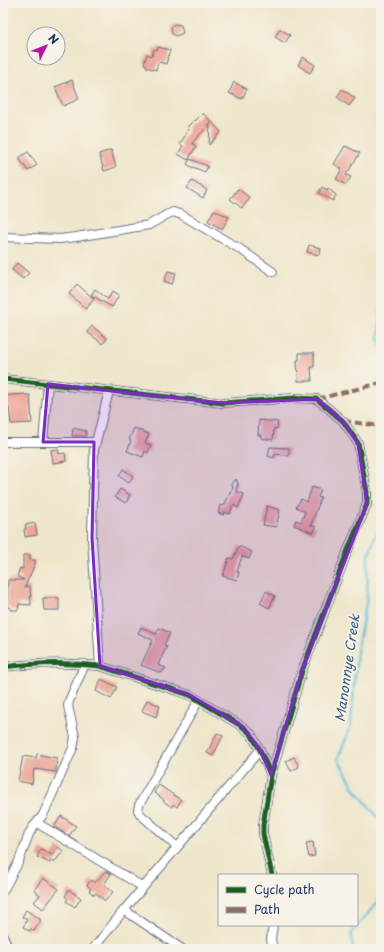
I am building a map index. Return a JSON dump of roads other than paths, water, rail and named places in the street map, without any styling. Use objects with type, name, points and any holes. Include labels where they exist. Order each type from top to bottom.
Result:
[{"type":"street","points":[[3,237],[60,240],[76,238],[149,225],[173,212],[182,215],[240,249],[273,272]]},
{"type":"street","points":[[3,379],[223,403],[294,398],[317,399],[343,421],[358,443],[367,492],[367,504],[302,671],[272,775],[263,825],[272,874]]},
{"type":"street","points":[[43,442],[48,384]]},
{"type":"street","points":[[100,666],[92,538],[95,442],[109,391]]},
{"type":"street","points":[[3,442],[95,442]]},
{"type":"street","points":[[3,667],[18,665],[85,664],[100,666],[190,695],[243,727],[251,734],[272,775]]},
{"type":"street","points":[[3,891],[19,861],[29,834],[43,815],[73,748],[75,737],[68,706],[85,664]]},
{"type":"street","points":[[177,847],[140,814],[138,805],[199,700]]},
{"type":"street","points":[[93,949],[143,887],[260,750]]},
{"type":"street","points":[[37,823],[143,887]]},
{"type":"street","points":[[124,910],[182,949]]},
{"type":"street","points":[[273,926],[271,939],[273,949]]},
{"type":"street","points":[[3,935],[8,949]]},
{"type":"waterway","name":"Manonnye Creek","points":[[381,309],[379,339],[381,345]]},
{"type":"waterway","name":"Manonnye Creek","points":[[381,529],[374,538],[368,560],[367,598],[357,651],[351,725],[338,759],[356,791],[381,821]]},
{"type":"waterway","name":"Manonnye Creek","points":[[358,925],[377,903],[381,895]]},
{"type":"waterway","name":"Manonnye Creek","points":[[353,949],[351,933],[357,926]]}]
